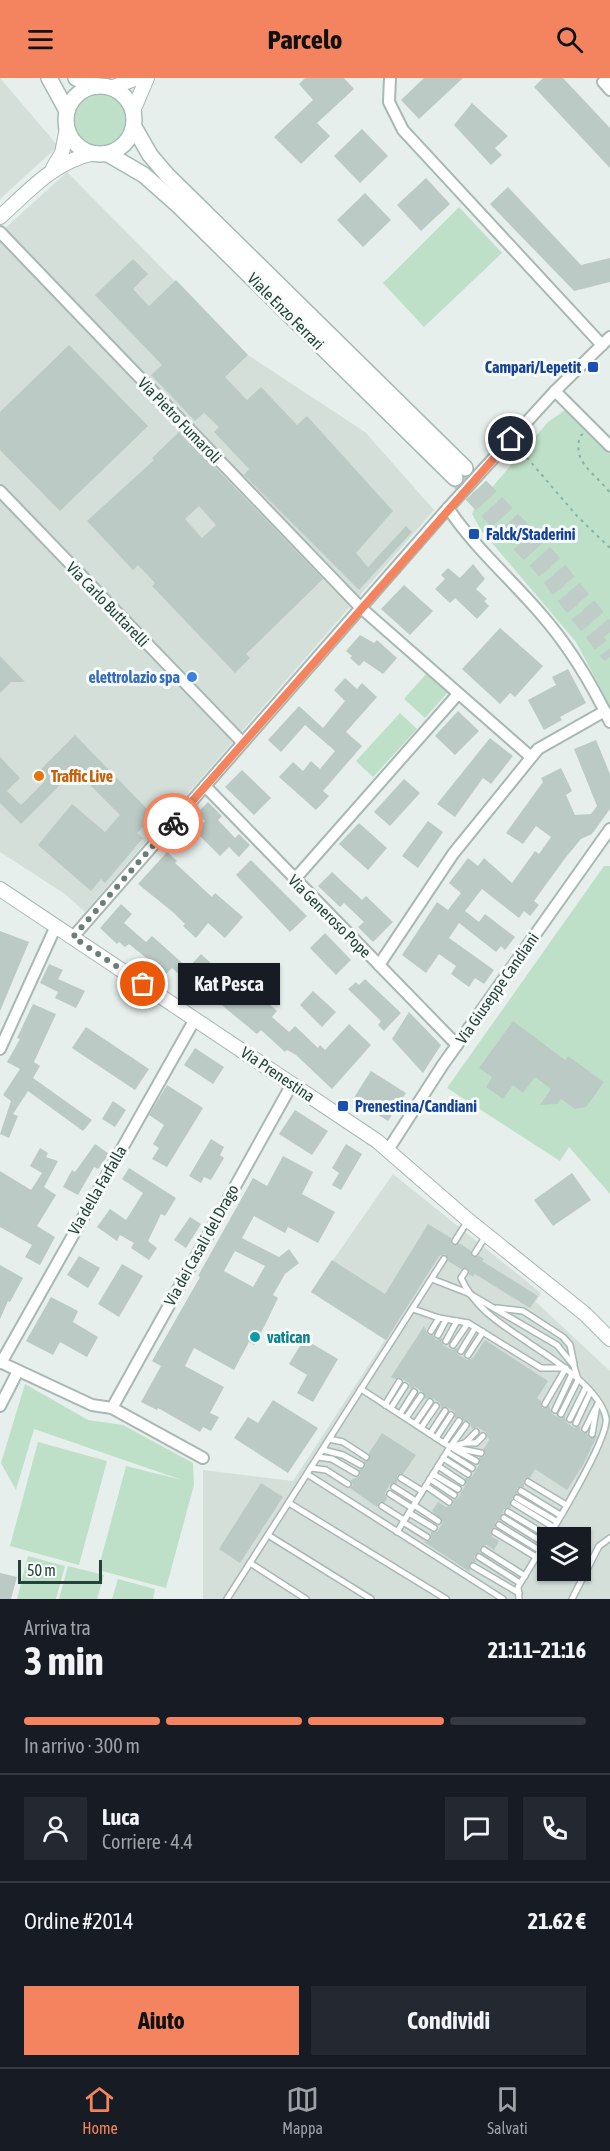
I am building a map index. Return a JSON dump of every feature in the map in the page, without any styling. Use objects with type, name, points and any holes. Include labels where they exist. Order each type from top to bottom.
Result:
[{"type":"main road","points":[[49,78],[67,111],[67,128],[74,142],[101,153],[126,143],[134,127],[133,111],[122,94],[76,78]]},
{"type":"main road","points":[[67,111],[77,94],[104,87]]},
{"type":"main road","name":"Viale Enzo Ferrari","points":[[101,153],[137,170],[179,206],[460,473],[167,175],[150,155],[134,127]]},
{"type":"street","points":[[104,87],[138,78]]},
{"type":"street","points":[[133,111],[147,78]]},
{"type":"street","points":[[73,937],[448,508],[555,390],[606,341],[403,130],[389,102],[390,78]]},
{"type":"street","points":[[607,78],[603,82],[610,90]]},
{"type":"street","points":[[53,168],[62,153],[67,128]]},
{"type":"street","points":[[0,217],[53,168],[72,158],[101,153]]},
{"type":"street","name":"Via Pietro Fumaroli","points":[[0,232],[360,607],[531,757]]},
{"type":"street","points":[[555,390],[610,446]]},
{"type":"street","name":"Via Carlo Buttarelli","points":[[0,491],[242,742]]},
{"type":"street","points":[[379,965],[453,855],[538,749],[608,717],[581,668],[559,636],[475,543],[448,508]]},
{"type":"street","points":[[294,880],[458,694]]},
{"type":"street","name":"Via Generoso Pope","points":[[205,786],[457,1045]]},
{"type":"street","name":"Via Giuseppe Candiani","points":[[388,1150],[457,1045],[610,829]]},
{"type":"street","name":"Via Prenestina","points":[[0,890],[388,1150],[468,1220],[596,1324],[610,1339]]},
{"type":"street","points":[[0,1049],[56,926]]},
{"type":"street","name":"Via della Farfalla","points":[[1,1362],[195,1019]]},
{"type":"street","name":"Via dei Casali del Drago","points":[[112,1408],[292,1084]]},
{"type":"street","name":"Via Prenestina","points":[[596,1324],[610,1332]]},
{"type":"street","points":[[1,1362],[92,1405],[112,1408],[203,1458]]},
{"type":"street","points":[[0,1406],[18,1371]]},
{"type":"lane","points":[[455,1241],[468,1220]]},
{"type":"lane","points":[[476,1253],[486,1234]]},
{"type":"lane","points":[[227,1599],[444,1259]]},
{"type":"lane","points":[[465,1272],[461,1278],[468,1293],[484,1312],[566,1368],[588,1390],[606,1418],[605,1432],[566,1505],[553,1527],[515,1500],[558,1518]]},
{"type":"lane","points":[[432,1279],[468,1293],[557,1345],[574,1366]]},
{"type":"lane","points":[[493,1308],[523,1311],[563,1337],[570,1345],[578,1380],[561,1414]]},
{"type":"lane","points":[[413,1309],[446,1320],[468,1323],[541,1368],[566,1368]]},
{"type":"lane","points":[[431,1331],[439,1318]]},
{"type":"lane","points":[[438,1335],[446,1320]]},
{"type":"lane","points":[[446,1341],[457,1322]]},
{"type":"lane","points":[[453,1345],[468,1323]]},
{"type":"lane","points":[[461,1351],[475,1328]]},
{"type":"lane","points":[[468,1355],[483,1332]]},
{"type":"lane","points":[[545,1404],[566,1368]]},
{"type":"lane","points":[[555,1410],[572,1374]]},
{"type":"lane","points":[[388,1406],[402,1384]]},
{"type":"lane","points":[[361,1389],[444,1443],[448,1449],[472,1468]]},
{"type":"lane","points":[[570,1419],[588,1390]]},
{"type":"lane","points":[[576,1424],[588,1390]]},
{"type":"lane","points":[[400,1414],[414,1392]]},
{"type":"lane","points":[[406,1418],[421,1396]]},
{"type":"lane","points":[[415,1424],[430,1402]]},
{"type":"lane","points":[[585,1429],[597,1403]]},
{"type":"lane","points":[[592,1434],[597,1403]]},
{"type":"lane","points":[[421,1428],[436,1406]]},
{"type":"lane","points":[[430,1434],[445,1411]]},
{"type":"lane","points":[[436,1438],[451,1415]]},
{"type":"lane","points":[[444,1443],[459,1421]]},
{"type":"lane","points":[[397,1532],[448,1449],[466,1425]]},
{"type":"lane","points":[[465,1443],[476,1432]]},
{"type":"lane","points":[[448,1449],[465,1443],[476,1443],[483,1436]]},
{"type":"lane","points":[[329,1439],[343,1442],[366,1457]]},
{"type":"lane","points":[[448,1449],[481,1453]]},
{"type":"lane","points":[[448,1449],[476,1461]]},
{"type":"lane","points":[[322,1450],[336,1452],[361,1465]]},
{"type":"lane","points":[[318,1457],[333,1459],[356,1473]]},
{"type":"lane","points":[[443,1458],[468,1474]]},
{"type":"lane","points":[[438,1466],[462,1482]]},
{"type":"lane","points":[[311,1467],[326,1470],[348,1484]]},
{"type":"lane","points":[[307,1474],[503,1599]]},
{"type":"lane","points":[[432,1476],[458,1489]]},
{"type":"lane","points":[[432,1476],[454,1495]]},
{"type":"lane","points":[[401,1478],[449,1502]]},
{"type":"lane","points":[[528,1482],[566,1505]]},
{"type":"lane","points":[[394,1487],[434,1528]]},
{"type":"lane","points":[[521,1491],[558,1518]]},
{"type":"lane","points":[[390,1494],[438,1521]]},
{"type":"lane","points":[[289,1503],[446,1599]]},
{"type":"lane","points":[[382,1506],[427,1538]]},
{"type":"lane","points":[[508,1512],[537,1529]]},
{"type":"lane","points":[[504,1518],[537,1539]]},
{"type":"lane","points":[[499,1526],[537,1550]]},
{"type":"lane","points":[[473,1566],[519,1596],[520,1583],[536,1557],[495,1532]]},
{"type":"lane","points":[[268,1535],[370,1599]]},
{"type":"lane","points":[[572,1599],[599,1546],[610,1538]]},
{"type":"lane","points":[[484,1550],[525,1575]]},
{"type":"lane","points":[[479,1557],[520,1583]]},
{"type":"lane","points":[[250,1563],[306,1599]]},
{"type":"path","points":[[594,429],[580,436],[576,449],[579,459],[610,493]]},
{"type":"path","points":[[511,439],[577,516],[610,548]]},
{"type":"shaded area","points":[[0,78],[58,146],[0,199]]},
{"type":"shaded area","points":[[67,172],[248,355],[365,432],[434,510],[85,912],[65,894],[0,852],[0,233]]},
{"type":"shaded area","points":[[393,1174],[541,1293],[536,1302],[610,1371],[610,1599],[203,1599],[203,1470],[293,1481],[385,1340],[311,1292]]},
{"type":"green space","points":[[100,95],[118,102],[125,120],[118,138],[100,145],[82,138],[75,120],[82,102]]},
{"type":"green space","points":[[459,207],[502,253],[424,327],[383,283]]},
{"type":"green space","points":[[565,410],[610,454],[610,706],[576,642],[481,530],[472,514],[475,507],[548,422]]},
{"type":"green space","points":[[427,673],[449,691],[425,718],[404,699]]},
{"type":"green space","points":[[400,713],[417,729],[373,777],[356,761]]},
{"type":"green space","points":[[604,866],[610,866],[610,1194],[569,1147],[560,1161],[447,1088]]},
{"type":"green space","points":[[25,1384],[88,1420],[123,1425],[193,1463],[194,1485],[166,1588],[98,1570],[126,1466],[182,1480],[34,1429],[16,1490],[1,1463]]},
{"type":"green space","points":[[38,1442],[107,1461],[79,1565],[10,1546]]},
{"type":"green space","points":[[28,1556],[65,1566],[56,1599],[17,1599]]},
{"type":"green space","points":[[68,1566],[104,1575],[97,1599],[59,1599]]},
{"type":"green space","points":[[118,1579],[155,1589],[153,1599],[112,1599]]},
{"type":"building","points":[[305,78],[344,78],[354,89],[317,123],[330,136],[301,164],[274,137],[313,100],[299,84]]},
{"type":"building","points":[[424,78],[463,78],[419,119],[401,100]]},
{"type":"building","points":[[543,78],[563,78],[610,128],[610,168],[534,87]]},
{"type":"building","points":[[472,103],[508,136],[495,148],[502,155],[491,165],[454,125]]},
{"type":"building","points":[[362,129],[388,156],[360,183],[334,156]]},
{"type":"building","points":[[426,178],[450,204],[421,231],[397,205]]},
{"type":"building","points":[[508,187],[581,265],[610,258],[610,282],[574,291],[490,204]]},
{"type":"building","points":[[365,193],[391,220],[363,247],[337,220]]},
{"type":"building","points":[[133,259],[148,274],[133,289],[149,306],[176,280],[248,355],[225,377],[247,400],[261,387],[297,425],[307,416],[393,511],[356,553],[368,567],[406,526],[412,532],[359,590],[244,475],[249,469],[214,432],[219,427],[204,413],[195,421],[151,375],[162,365],[95,295]]},
{"type":"building","points":[[69,345],[148,426],[60,511],[0,450],[0,412]]},
{"type":"building","points":[[180,431],[323,579],[246,654],[250,658],[235,673],[152,586],[155,583],[138,565],[133,570],[87,521],[154,460],[152,458]],"holes":[[[199,506],[216,525],[202,538],[185,519]]]},
{"type":"building","points":[[473,564],[485,579],[476,589],[487,599],[484,601],[489,606],[477,619],[455,598],[450,603],[435,589],[445,579],[441,575],[448,568],[460,578]]},
{"type":"building","points":[[404,585],[433,611],[410,635],[381,609]]},
{"type":"building","points":[[500,628],[543,666],[515,697],[510,693],[500,704],[462,669]]},
{"type":"building","points":[[360,635],[374,643],[377,640],[397,658],[383,674],[364,661],[359,666],[350,658],[352,656],[346,651]]},
{"type":"building","points":[[0,656],[25,682],[11,682],[0,693]]},
{"type":"building","points":[[568,669],[586,703],[560,717],[562,720],[544,730],[528,700],[556,685],[552,677]]},
{"type":"building","points":[[345,678],[357,689],[362,683],[377,697],[346,732],[362,746],[323,791],[329,796],[316,810],[279,777],[293,762],[303,771],[311,761],[320,769],[335,751],[305,725],[281,752],[268,740],[299,706],[323,728],[345,701],[334,690]]},
{"type":"building","points":[[458,711],[479,731],[455,755],[435,736]]},
{"type":"building","points":[[75,735],[154,816],[137,833],[143,838],[105,883],[101,879],[91,891],[38,845],[72,804],[105,832],[120,815],[75,770],[21,824],[0,803],[0,757],[20,778],[7,791],[21,805],[44,782],[36,774]]},
{"type":"building","points":[[490,738],[513,756],[491,784],[483,778],[455,817],[437,804]]},
{"type":"building","points":[[596,740],[610,774],[610,809],[592,834],[581,839],[566,857],[534,901],[539,905],[530,916],[524,911],[519,918],[482,889],[465,911],[479,922],[485,914],[515,937],[505,950],[501,946],[496,952],[459,923],[449,938],[494,970],[484,984],[475,978],[469,987],[451,974],[456,966],[439,954],[426,973],[402,955],[437,902],[448,910],[461,893],[449,883],[468,858],[478,866],[484,858],[512,883],[535,851],[539,854],[551,837],[536,826],[523,844],[506,833],[543,782],[541,778],[561,768],[572,791],[566,795],[575,815],[591,814],[597,806],[574,749]]},
{"type":"building","points":[[242,770],[271,798],[254,815],[225,787]]},
{"type":"building","points":[[404,779],[420,793],[390,826],[374,812]]},
{"type":"building","points":[[208,802],[222,816],[218,820],[235,838],[239,834],[250,845],[239,857],[229,847],[220,856],[195,831],[205,821],[197,813]]},
{"type":"building","points":[[428,821],[443,832],[418,868],[402,856]]},
{"type":"building","points":[[359,823],[387,848],[368,870],[339,844]]},
{"type":"building","points":[[167,852],[177,861],[175,863],[212,897],[215,893],[243,917],[225,938],[208,923],[196,938],[183,926],[185,924],[174,913],[138,884]]},
{"type":"building","points":[[251,860],[307,916],[290,932],[236,875]]},
{"type":"building","points":[[332,872],[362,900],[366,896],[393,922],[373,942],[358,927],[364,922],[344,903],[340,907],[318,886]]},
{"type":"building","points":[[121,904],[132,914],[124,923],[146,942],[152,936],[188,968],[201,954],[229,980],[235,973],[277,1011],[272,1017],[289,1032],[295,1026],[318,1048],[320,1045],[325,1050],[349,1024],[371,1045],[332,1089],[296,1055],[287,1050],[285,1052],[261,1030],[257,1034],[202,989],[199,992],[172,968],[166,974],[129,944],[125,947],[119,942],[117,944],[100,928]]},
{"type":"building","points":[[0,931],[29,942],[0,1011]]},
{"type":"building","points":[[325,933],[351,960],[336,975],[310,948]]},
{"type":"building","points":[[49,964],[63,970],[58,979],[85,991],[76,1008],[55,998],[58,992],[40,983]]},
{"type":"building","points":[[365,979],[401,1013],[384,1031],[378,1025],[381,1021],[348,989],[356,982],[359,985]]},
{"type":"building","points":[[313,991],[336,1012],[322,1027],[300,1005]]},
{"type":"building","points":[[33,1004],[56,1014],[34,1062],[40,1066],[33,1078],[92,1120],[83,1131],[28,1091],[13,1114],[18,1116],[9,1138],[0,1134],[11,1101],[3,1095],[20,1069],[7,1062],[20,1039],[17,1038]]},
{"type":"building","points":[[409,1012],[441,1045],[423,1073],[392,1039]]},
{"type":"building","points":[[513,1021],[565,1060],[568,1056],[604,1082],[586,1107],[575,1109],[561,1099],[557,1104],[540,1105],[551,1089],[535,1077],[523,1093],[513,1085],[503,1099],[486,1087],[492,1077],[479,1068]]},
{"type":"building","points":[[86,1027],[149,1069],[135,1090],[72,1048]]},
{"type":"building","points":[[195,1048],[224,1067],[213,1084],[184,1065]]},
{"type":"building","points":[[371,1071],[406,1093],[388,1121],[353,1099]]},
{"type":"building","points":[[167,1085],[203,1108],[167,1167],[152,1159],[159,1148],[153,1144],[164,1125],[149,1115]]},
{"type":"building","points":[[113,1101],[126,1110],[115,1127],[102,1119]]},
{"type":"building","points":[[295,1110],[328,1131],[312,1155],[279,1134]]},
{"type":"building","points":[[211,1139],[224,1147],[220,1155],[224,1158],[211,1180],[204,1177],[201,1183],[189,1176]]},
{"type":"building","points":[[95,1144],[109,1154],[98,1169],[94,1167],[78,1195],[63,1187],[72,1170],[75,1172]]},
{"type":"building","points":[[346,1144],[362,1154],[341,1190],[332,1185],[339,1173],[332,1168]]},
{"type":"building","points":[[40,1148],[48,1153],[46,1157],[58,1161],[44,1187],[56,1195],[37,1226],[55,1237],[40,1265],[25,1257],[32,1245],[0,1227],[0,1171],[31,1190],[42,1173],[30,1166]]},
{"type":"building","points":[[283,1156],[313,1172],[302,1194],[335,1212],[318,1243],[288,1227],[285,1233],[254,1216],[242,1238],[279,1257],[289,1249],[299,1263],[285,1274],[273,1295],[278,1298],[265,1325],[254,1345],[249,1342],[234,1370],[194,1348],[185,1366],[224,1387],[210,1413],[219,1417],[211,1431],[203,1427],[200,1432],[158,1408],[157,1410],[141,1402],[161,1366],[152,1361],[253,1178],[267,1186]],"holes":[[[235,1251],[265,1266],[253,1287],[224,1271]]]},
{"type":"building","points":[[129,1168],[176,1198],[165,1216],[161,1214],[148,1241],[157,1248],[149,1260],[131,1248],[134,1243],[120,1235],[117,1241],[97,1227],[110,1209],[126,1220],[143,1193],[122,1179]]},
{"type":"building","points":[[572,1173],[591,1200],[553,1226],[534,1200]]},
{"type":"building","points":[[190,1217],[201,1224],[186,1248],[174,1240]]},
{"type":"building","points":[[428,1224],[451,1238],[452,1245],[459,1243],[471,1251],[472,1257],[479,1256],[484,1259],[482,1261],[538,1296],[530,1308],[475,1274],[473,1277],[467,1268],[461,1269],[448,1261],[445,1254],[439,1256],[386,1340],[311,1292],[332,1260],[385,1294]]},
{"type":"building","points":[[79,1256],[100,1268],[88,1288],[67,1275]]},
{"type":"building","points":[[122,1264],[143,1276],[119,1317],[98,1304]]},
{"type":"building","points":[[0,1265],[23,1278],[10,1302],[8,1301],[0,1319]]},
{"type":"building","points":[[51,1297],[78,1311],[73,1322],[98,1337],[87,1357],[60,1342],[53,1355],[26,1341]]},
{"type":"building","points":[[424,1326],[428,1335],[433,1335],[436,1340],[442,1338],[443,1345],[452,1350],[457,1348],[457,1354],[467,1360],[473,1358],[485,1340],[548,1381],[537,1398],[541,1401],[542,1408],[549,1406],[552,1414],[561,1419],[565,1416],[566,1422],[574,1428],[580,1426],[581,1432],[587,1433],[589,1438],[597,1436],[583,1465],[567,1490],[535,1469],[530,1478],[524,1479],[524,1487],[517,1488],[517,1493],[510,1501],[511,1508],[504,1509],[500,1520],[495,1522],[495,1527],[491,1530],[492,1537],[499,1541],[494,1550],[487,1545],[480,1547],[480,1552],[474,1556],[476,1562],[469,1564],[470,1572],[424,1542],[431,1540],[431,1532],[437,1532],[443,1522],[432,1511],[438,1502],[446,1507],[453,1505],[453,1500],[458,1498],[466,1484],[465,1478],[472,1477],[480,1463],[479,1458],[485,1456],[484,1449],[489,1440],[486,1432],[477,1427],[472,1429],[469,1421],[464,1421],[461,1417],[455,1418],[455,1412],[447,1407],[441,1409],[440,1403],[432,1398],[425,1399],[423,1392],[415,1387],[410,1389],[409,1383],[401,1378],[391,1377]]},
{"type":"building","points":[[304,1339],[338,1359],[313,1402],[297,1393],[307,1375],[289,1364]]},
{"type":"building","points":[[273,1400],[318,1428],[288,1473],[234,1438],[248,1417],[258,1423]]},
{"type":"building","points":[[382,1433],[416,1455],[403,1474],[397,1475],[397,1483],[390,1484],[385,1493],[387,1498],[385,1502],[379,1502],[377,1507],[350,1488],[353,1485],[351,1480],[360,1476],[359,1470],[365,1468],[364,1461],[370,1459],[369,1453]]},
{"type":"building","points":[[261,1483],[283,1497],[240,1563],[219,1549]]},
{"type":"building","points":[[0,1573],[17,1577],[11,1599],[0,1599]]},
{"type":"tunnel","points":[[465,469],[551,559],[610,632]]},
{"type":"tunnel","points":[[455,478],[541,567],[610,657]]},
{"type":"way so far","points":[[143,984],[73,937],[173,823]]},
{"type":"place","name":"Campari/Lepetit","points":[[593,367]]},
{"type":"place","name":"Falck/Staderini","points":[[474,534]]},
{"type":"place","name":"elettrolazio spa","points":[[192,677]]},
{"type":"place","name":"Traffic Live","points":[[39,776]]},
{"type":"place","name":"Kat Pesca","points":[[143,984]]},
{"type":"place","name":"Prenestina/Candiani","points":[[343,1106]]},
{"type":"place","name":"vatican","points":[[255,1337]]},
{"type":"route","points":[[173,823],[360,607],[511,439]]}]
